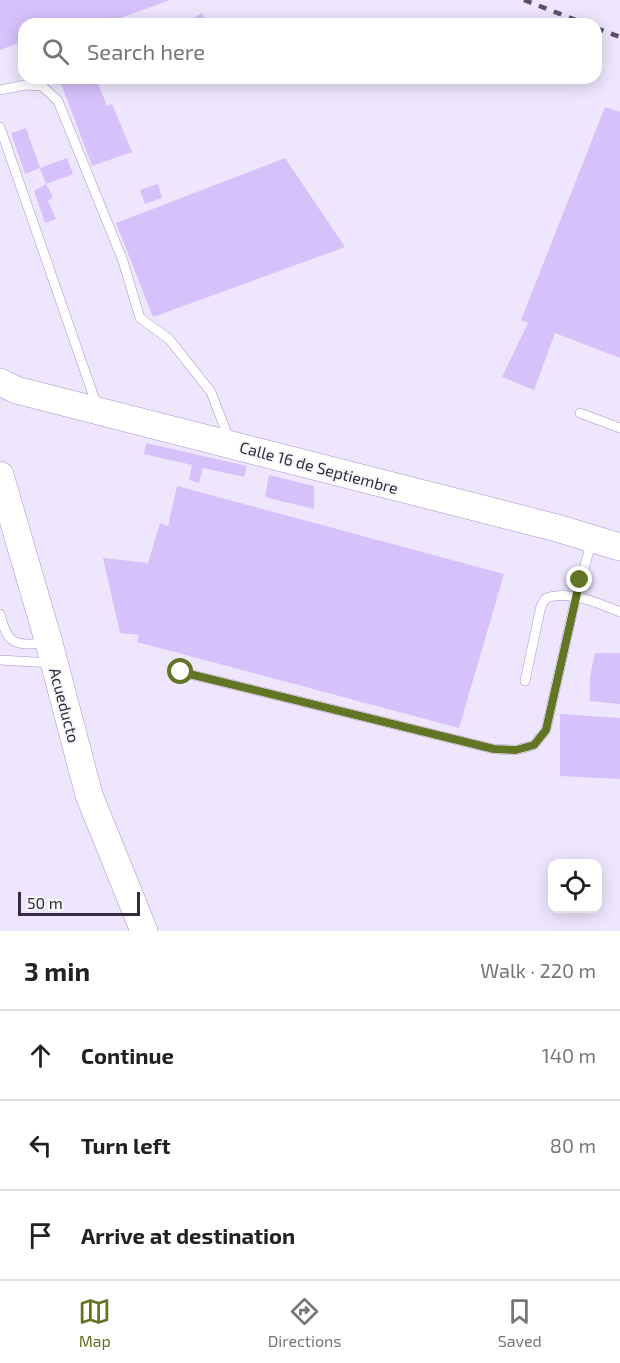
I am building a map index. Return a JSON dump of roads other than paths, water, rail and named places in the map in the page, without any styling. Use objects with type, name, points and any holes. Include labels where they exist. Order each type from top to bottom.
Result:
[{"type":"main road","name":"Calle 16 de Septiembre","points":[[5,388],[231,444],[620,547]]},
{"type":"main road","name":"Acueducto","points":[[0,476],[52,653],[89,795],[144,931]]},
{"type":"lane","points":[[0,90],[24,85],[42,86],[58,101],[123,261],[140,318],[170,339],[211,392],[231,444]]},
{"type":"lane","points":[[0,128],[99,411]]},
{"type":"lane","points":[[580,413],[620,428]]},
{"type":"lane","points":[[181,672],[494,749],[516,750],[534,745],[546,730],[576,597],[593,538]]},
{"type":"lane","points":[[525,681],[541,606],[546,598],[560,595],[576,597],[620,612]]},
{"type":"lane","points":[[0,614],[6,636],[13,642],[52,653]]},
{"type":"lane","points":[[0,660],[52,653]]},
{"type":"railway","points":[[524,0],[570,18]]},
{"type":"railway","points":[[602,30],[620,37]]}]
